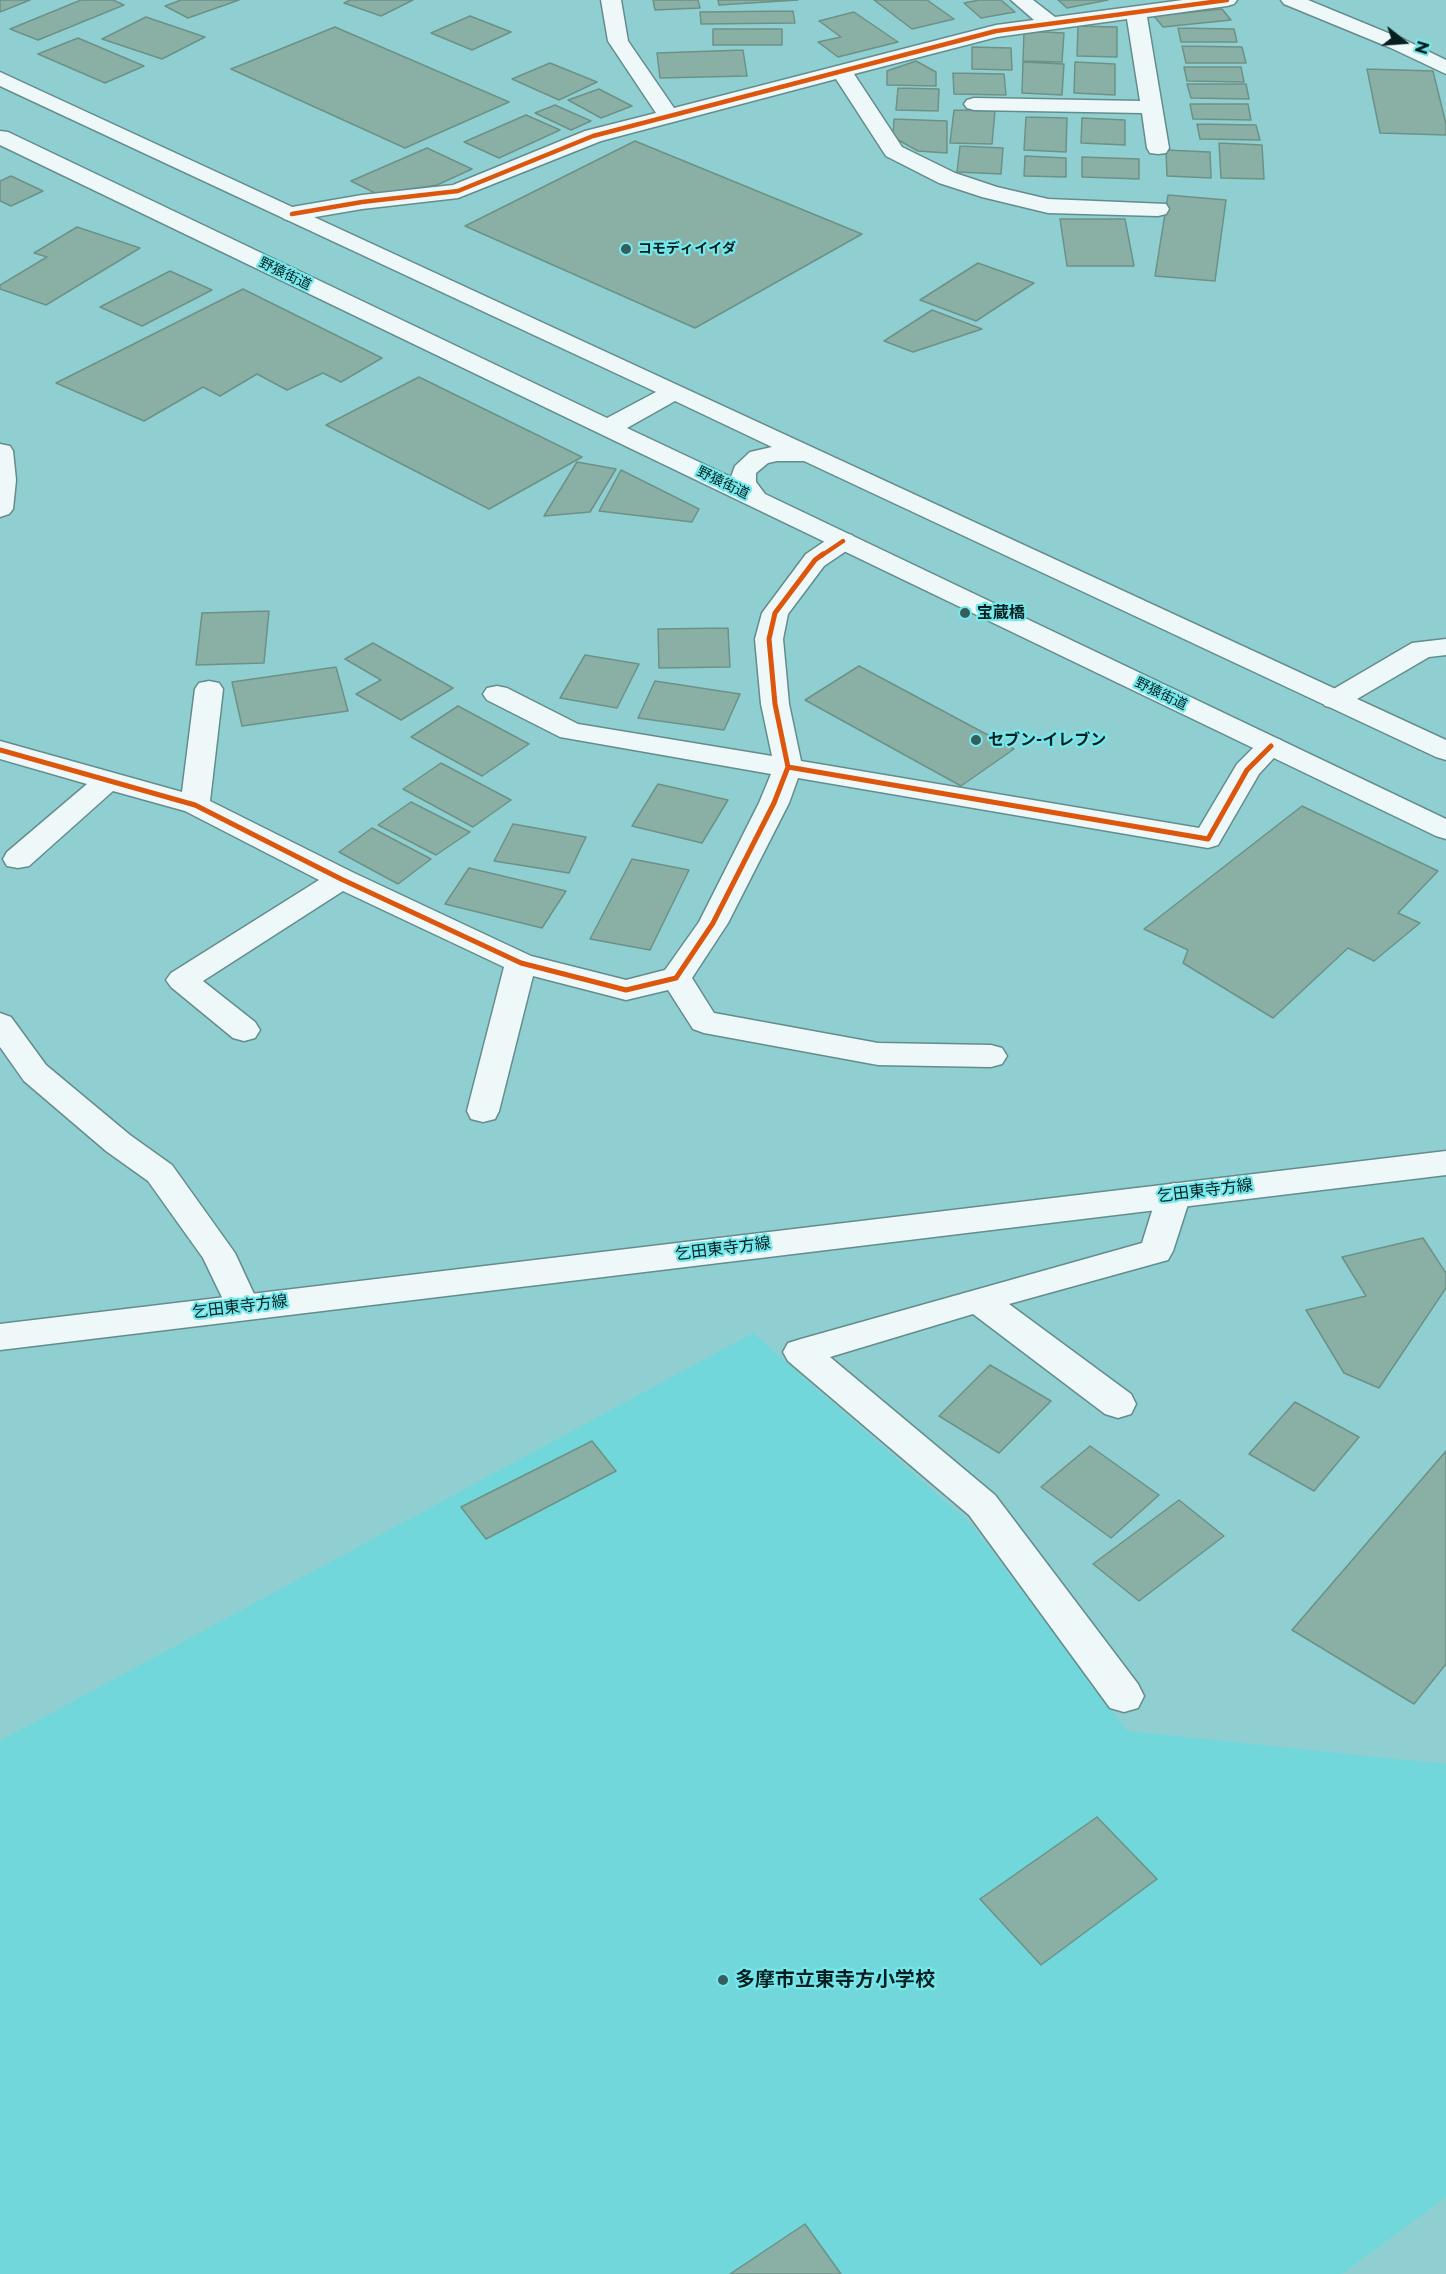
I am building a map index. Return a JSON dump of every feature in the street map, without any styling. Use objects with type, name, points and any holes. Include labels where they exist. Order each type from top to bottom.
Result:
[{"type":"street","points":[[611,0],[618,41],[669,116]]},
{"type":"street","points":[[1021,0],[1051,24]]},
{"type":"street","points":[[292,214],[362,202],[458,191],[593,136],[843,73],[996,31],[1227,0]]},
{"type":"street","points":[[1291,0],[1437,55],[1446,68]]},
{"type":"street","points":[[1136,12],[1158,148]]},
{"type":"street","points":[[843,73],[894,151],[947,177],[990,192],[1048,206],[1158,209]]},
{"type":"street","points":[[0,78],[1446,751]]},
{"type":"street","points":[[974,104],[1151,107]]},
{"type":"street","name":"野猿街道","points":[[0,137],[1446,830]]},
{"type":"street","points":[[608,428],[674,392]]},
{"type":"street","points":[[0,510],[1,451]]},
{"type":"street","points":[[756,499],[742,483],[744,471],[759,457],[799,452],[818,459]]},
{"type":"street","points":[[0,750],[106,782],[195,805],[341,879],[521,963],[626,990],[676,978],[713,923],[774,803],[788,767],[775,704],[769,639],[775,614],[813,563],[843,541]]},
{"type":"street","points":[[1335,700],[1422,649],[1446,647]]},
{"type":"street","points":[[195,805],[209,689]]},
{"type":"street","points":[[497,694],[570,731],[1208,839],[1247,770],[1271,746]]},
{"type":"street","points":[[18,859],[106,782]]},
{"type":"street","points":[[244,1030],[183,980],[341,879]]},
{"type":"street","points":[[483,1111],[521,963]]},
{"type":"street","points":[[676,978],[704,1022],[878,1054],[991,1056]]},
{"type":"street","points":[[0,1024],[35,1073],[118,1143],[160,1173],[218,1253],[243,1307]]},
{"type":"street","name":"乞田東寺方線","points":[[0,1337],[1446,1163]]},
{"type":"street","points":[[1124,1696],[982,1505],[801,1352],[1156,1251],[1174,1195]]},
{"type":"street","points":[[978,1300],[1118,1404]]},
{"type":"shaded area","name":"多摩市立東寺方小学校","points":[[753,1333],[972,1525],[1127,1731],[1446,1764],[1446,2197],[1342,2274],[0,2274],[0,1741]]},
{"type":"building","points":[[0,0],[30,0],[0,12]]},
{"type":"building","points":[[81,0],[113,0],[124,5],[38,40],[10,29]]},
{"type":"building","points":[[181,0],[239,0],[188,18],[165,6]]},
{"type":"building","points":[[350,0],[413,0],[381,16],[344,3]]},
{"type":"building","points":[[653,0],[698,0],[700,8],[655,10]]},
{"type":"building","points":[[718,0],[798,0],[719,5]]},
{"type":"building","points":[[874,0],[927,0],[954,19],[912,29]]},
{"type":"building","points":[[1001,0],[1015,12],[981,18],[964,3]]},
{"type":"building","points":[[1058,0],[1108,0],[1067,8]]},
{"type":"building","points":[[1222,9],[1231,20],[1163,27],[1154,16]]},
{"type":"building","points":[[793,11],[795,23],[701,24],[700,12]]},
{"type":"building","points":[[854,12],[898,42],[838,57],[818,42],[841,37],[819,21]]},
{"type":"building","points":[[470,16],[511,32],[472,50],[431,33]]},
{"type":"building","points":[[146,17],[205,37],[162,59],[102,39]]},
{"type":"building","points":[[1078,26],[1117,27],[1117,57],[1077,56]]},
{"type":"building","points":[[335,27],[509,102],[405,148],[231,69]]},
{"type":"building","points":[[1178,28],[1234,29],[1237,42],[1181,42]]},
{"type":"building","points":[[713,29],[782,29],[782,45],[713,45]]},
{"type":"building","points":[[1024,31],[1064,33],[1062,62],[1023,61]]},
{"type":"building","points":[[78,38],[144,66],[105,83],[38,54]]},
{"type":"building","points":[[1182,46],[1242,47],[1246,63],[1186,63]]},
{"type":"building","points":[[972,47],[1011,48],[1012,70],[972,69]]},
{"type":"building","points":[[743,50],[747,76],[660,78],[657,53]]},
{"type":"building","points":[[916,61],[936,72],[936,86],[887,85],[887,71]]},
{"type":"building","points":[[1023,62],[1064,64],[1062,95],[1022,93]]},
{"type":"building","points":[[1075,62],[1115,64],[1115,95],[1074,93]]},
{"type":"building","points":[[550,63],[597,82],[559,100],[512,79]]},
{"type":"building","points":[[1184,67],[1241,67],[1244,82],[1187,81]]},
{"type":"building","points":[[1367,69],[1433,71],[1446,124],[1446,135],[1380,133]]},
{"type":"building","points":[[953,73],[1004,74],[1006,95],[954,94]]},
{"type":"building","points":[[1187,84],[1246,84],[1249,99],[1191,98]]},
{"type":"building","points":[[898,88],[939,89],[938,111],[896,110]]},
{"type":"building","points":[[599,89],[632,106],[601,118],[568,100]]},
{"type":"building","points":[[1190,104],[1248,104],[1251,120],[1193,119]]},
{"type":"building","points":[[555,105],[591,121],[571,130],[535,113]]},
{"type":"building","points":[[954,110],[995,111],[992,144],[950,143]]},
{"type":"building","points":[[526,115],[560,130],[499,158],[464,142]]},
{"type":"building","points":[[1026,117],[1067,118],[1066,152],[1024,150]]},
{"type":"building","points":[[1082,118],[1125,120],[1125,145],[1081,143]]},
{"type":"building","points":[[894,119],[947,121],[947,153],[918,151],[893,137]]},
{"type":"building","points":[[1197,124],[1256,125],[1260,140],[1200,139]]},
{"type":"building","points":[[635,141],[862,234],[695,328],[465,226]]},
{"type":"building","points":[[1219,143],[1262,145],[1264,179],[1221,178]]},
{"type":"building","points":[[960,146],[1003,148],[1001,174],[957,172]]},
{"type":"building","points":[[427,148],[472,169],[437,185],[377,194],[351,181]]},
{"type":"building","points":[[1166,150],[1210,152],[1211,178],[1167,176]]},
{"type":"building","points":[[1025,156],[1066,158],[1066,177],[1024,176]]},
{"type":"building","points":[[1082,157],[1139,159],[1139,179],[1082,177]]},
{"type":"building","points":[[11,176],[43,191],[11,206],[0,201],[0,181]]},
{"type":"building","points":[[1168,195],[1226,200],[1215,281],[1155,276]]},
{"type":"building","points":[[1060,219],[1125,219],[1134,266],[1067,266]]},
{"type":"building","points":[[77,227],[140,248],[46,305],[0,289],[0,285],[47,257],[34,253]]},
{"type":"building","points":[[978,263],[1034,283],[976,321],[920,300]]},
{"type":"building","points":[[170,271],[212,290],[142,326],[100,307]]},
{"type":"building","points":[[243,289],[382,358],[341,382],[323,373],[287,390],[257,374],[220,396],[203,387],[144,421],[56,383]]},
{"type":"building","points":[[932,310],[982,329],[913,352],[884,341]]},
{"type":"building","points":[[419,377],[582,457],[489,509],[326,425]]},
{"type":"building","points":[[577,462],[616,469],[590,512],[544,516]]},
{"type":"building","points":[[621,470],[699,509],[692,522],[599,511]]},
{"type":"building","points":[[269,611],[264,663],[196,665],[202,613]]},
{"type":"building","points":[[728,628],[730,667],[659,668],[658,629]]},
{"type":"building","points":[[373,643],[453,688],[401,720],[356,694],[381,680],[345,659]]},
{"type":"building","points":[[585,655],[639,664],[617,708],[560,698]]},
{"type":"building","points":[[859,666],[1014,749],[961,786],[805,700]]},
{"type":"building","points":[[336,667],[348,711],[242,726],[232,682]]},
{"type":"building","points":[[655,681],[740,694],[724,730],[638,718]]},
{"type":"building","points":[[458,706],[529,744],[482,776],[411,737]]},
{"type":"building","points":[[441,763],[511,800],[473,827],[403,789]]},
{"type":"building","points":[[658,784],[728,800],[702,843],[632,826]]},
{"type":"building","points":[[411,802],[470,832],[436,855],[378,825]]},
{"type":"building","points":[[1302,806],[1438,871],[1398,913],[1420,923],[1374,961],[1348,948],[1273,1018],[1183,963],[1188,950],[1144,929]]},
{"type":"building","points":[[513,824],[586,837],[569,873],[494,861]]},
{"type":"building","points":[[372,828],[431,859],[398,884],[339,852]]},
{"type":"building","points":[[632,859],[689,870],[650,950],[590,939]]},
{"type":"building","points":[[469,868],[566,891],[542,928],[445,904]]},
{"type":"building","points":[[1423,1238],[1446,1273],[1446,1288],[1379,1388],[1344,1373],[1306,1310],[1366,1296],[1342,1257]]},
{"type":"building","points":[[990,1365],[1051,1401],[999,1453],[939,1416]]},
{"type":"building","points":[[1295,1402],[1359,1437],[1314,1491],[1249,1454]]},
{"type":"building","points":[[592,1441],[616,1471],[486,1539],[461,1507]]},
{"type":"building","points":[[1090,1446],[1159,1495],[1111,1538],[1041,1487]]},
{"type":"building","points":[[1446,1451],[1446,1664],[1414,1704],[1292,1630]]},
{"type":"building","points":[[1179,1500],[1224,1536],[1139,1601],[1093,1564]]},
{"type":"building","points":[[1097,1817],[1157,1879],[1041,1965],[980,1899]]},
{"type":"building","points":[[805,2224],[841,2274],[730,2274]]},
{"type":"cycle path","points":[[292,214],[362,202],[458,191],[593,136],[996,31],[1227,0]]},
{"type":"cycle path","points":[[0,750],[195,805],[341,879],[521,963],[626,990],[676,978],[713,923],[774,803],[788,767],[775,704],[769,639],[775,613],[815,560],[843,541]]},
{"type":"cycle path","points":[[788,767],[1208,839],[1247,770],[1271,746]]},
{"type":"place","name":"コモディイイダ","points":[[626,249]]},
{"type":"place","name":"宝蔵橋","points":[[965,613]]},
{"type":"place","name":"セブン-イレブン","points":[[976,740]]},
{"type":"place","name":"多摩市立東寺方小学校","points":[[723,1980]]}]
